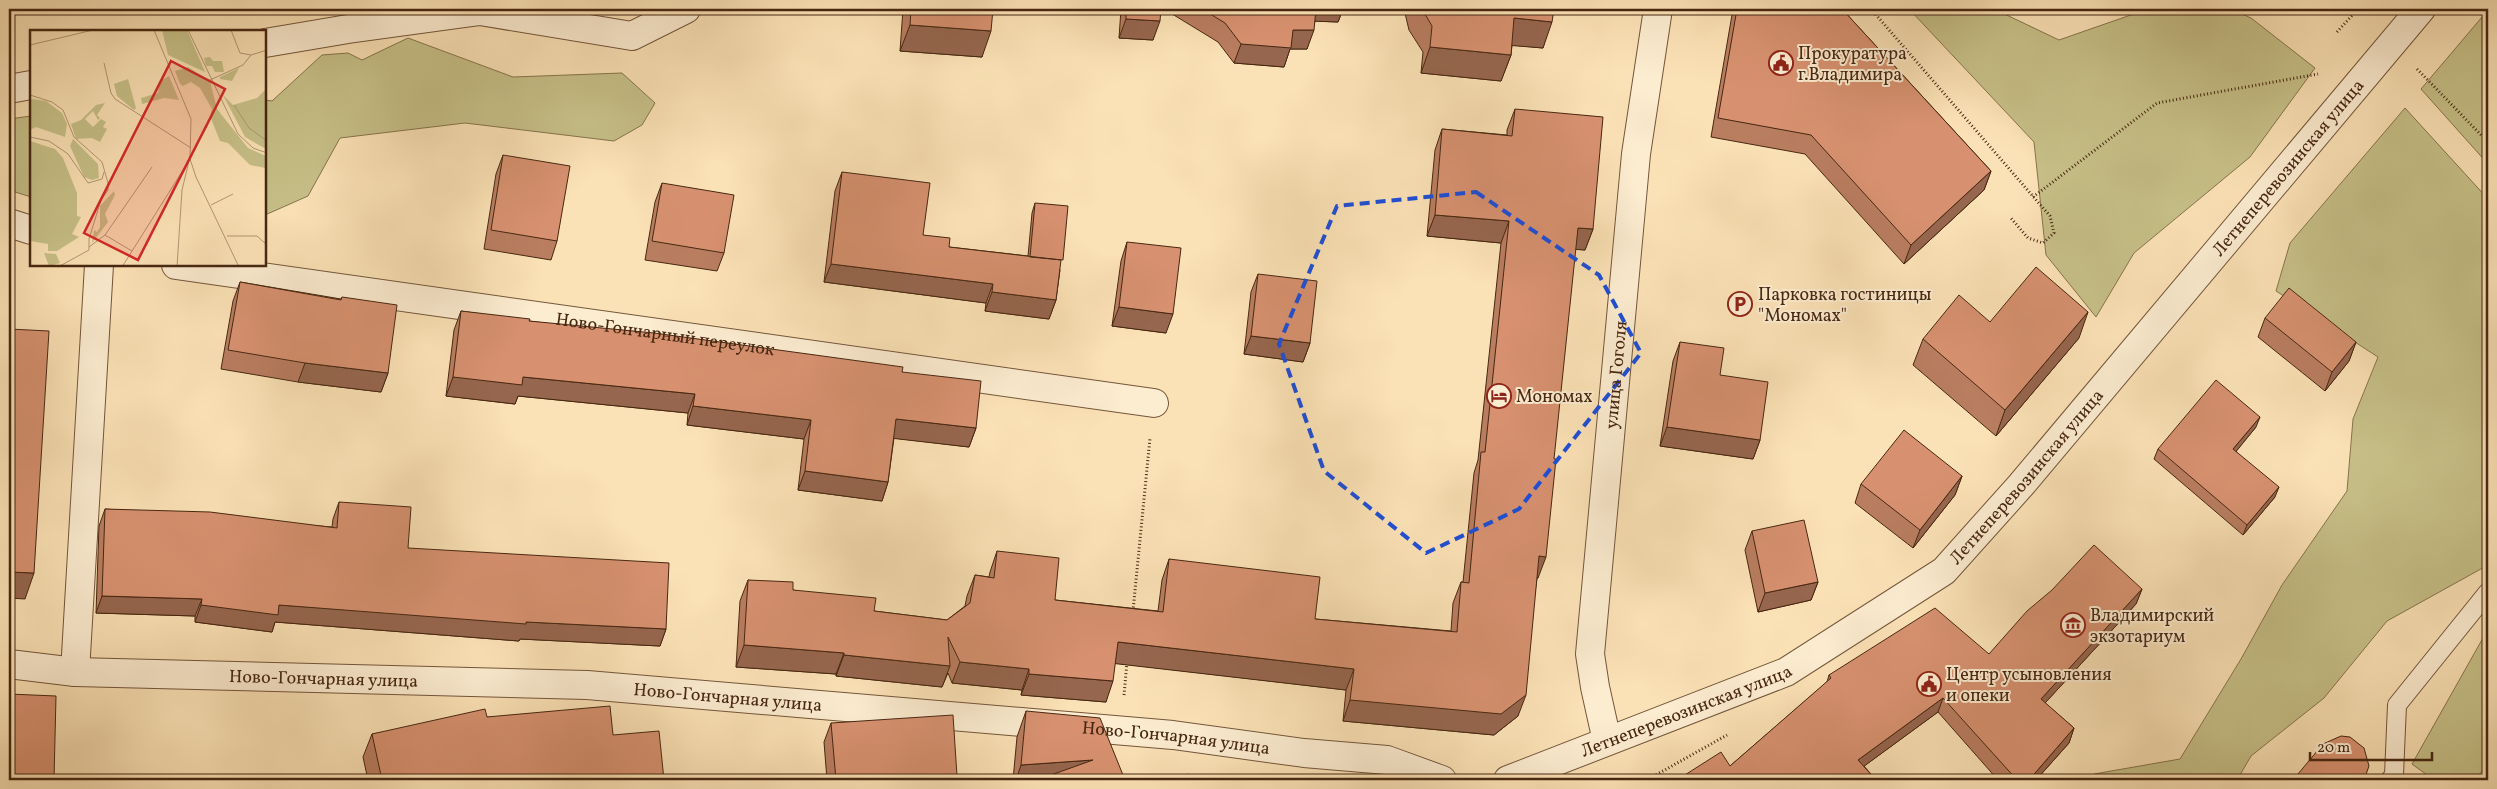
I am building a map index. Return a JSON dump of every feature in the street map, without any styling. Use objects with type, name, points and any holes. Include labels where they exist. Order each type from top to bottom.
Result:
[{"type":"street","points":[[266,44],[348,29],[480,11],[632,36],[686,9]]},
{"type":"street","name":"улица Гоголя","points":[[1607,742],[1590,654],[1636,154],[1658,9]]},
{"type":"street","name":"Летнеперевозинская улица","points":[[1508,780],[1786,672],[1944,571],[2021,485],[2421,9]]},
{"type":"street","points":[[9,89],[30,85]]},
{"type":"street","points":[[9,222],[30,230]]},
{"type":"street","points":[[74,672],[99,266]]},
{"type":"street","name":"Ново-Гончарный переулок","points":[[183,266],[1154,403]]},
{"type":"street","name":"Ново-Гончарная улица","points":[[9,664],[74,672],[587,685],[1120,730],[1387,760],[1442,780]]},
{"type":"lane","points":[[2390,780],[2394,774],[2397,705],[2488,592]]},
{"type":"path","points":[[1871,9],[2050,216],[2054,233],[2043,244],[2028,238],[2010,217]]},
{"type":"path","points":[[2337,32],[2358,9]]},
{"type":"path","points":[[2391,43],[2488,142]]},
{"type":"path","points":[[2033,197],[2157,103],[2372,65]]},
{"type":"path","points":[[1132,621],[1154,403]]},
{"type":"path","points":[[1120,730],[1128,660]]},
{"type":"highlighted area","points":[[1476,192],[1599,275],[1641,353],[1519,509],[1426,553],[1324,471],[1279,344],[1337,206]]},
{"type":"shaded area","points":[[1909,9],[1994,9],[2059,40],[2148,9],[2231,9],[2251,18],[2315,68],[2250,157],[2134,253],[2096,317],[2046,255],[2034,142]]},
{"type":"shaded area","points":[[2488,10],[2488,164],[2421,89]]},
{"type":"shaded area","points":[[408,38],[513,77],[622,73],[655,103],[642,125],[614,141],[465,123],[340,138],[308,196],[266,215],[266,100],[272,101],[322,55],[348,53],[362,60]]},
{"type":"shaded area","points":[[2405,108],[2488,199],[2488,565],[2387,621],[2324,698],[2251,756],[2237,780],[2089,780],[2094,774],[2180,759],[2241,659],[2282,585],[2347,491],[2353,419],[2378,357],[2276,291],[2290,243]]},
{"type":"shaded area","points":[[30,116],[30,197],[9,190],[9,119]]},
{"type":"shaded area","points":[[2488,629],[2488,763],[2475,780],[2434,780],[2412,764]]},
{"type":"building","points":[[911,9],[993,9],[991,31],[910,25]]},
{"type":"building","points":[[1126,9],[1161,9],[1160,21],[1126,19]]},
{"type":"building","points":[[1202,9],[1316,9],[1314,30],[1293,30],[1291,48],[1241,44],[1225,23]]},
{"type":"building","points":[[1422,9],[1554,9],[1552,22],[1514,18],[1511,55],[1430,47],[1432,26]]},
{"type":"building","points":[[1737,9],[1842,9],[1991,171],[1911,245],[1811,135],[1718,118]]},
{"type":"building","points":[[1515,109],[1603,117],[1593,229],[1578,228],[1554,459],[1556,459],[1546,557],[1539,556],[1526,695],[1501,714],[1350,700],[1354,669],[1118,642],[1113,681],[1029,674],[1029,669],[960,662],[948,637],[950,666],[844,655],[844,653],[744,645],[748,580],[793,582],[793,590],[876,598],[874,611],[947,620],[970,603],[975,575],[994,578],[997,551],[1059,558],[1055,600],[1163,612],[1169,559],[1320,577],[1315,619],[1457,632],[1461,582],[1469,583],[1481,452],[1485,452],[1509,221],[1435,215],[1442,129],[1512,136]]},
{"type":"building","points":[[503,155],[570,166],[557,241],[491,230]]},
{"type":"building","points":[[842,172],[930,183],[923,235],[950,238],[949,247],[1061,260],[1056,300],[992,292],[993,284],[831,264]]},
{"type":"building","points":[[662,183],[734,195],[724,253],[652,241]]},
{"type":"building","points":[[1035,203],[1068,206],[1063,260],[1030,257]]},
{"type":"building","points":[[1127,242],[1181,248],[1173,314],[1119,307]]},
{"type":"building","points":[[2036,267],[2088,312],[2005,410],[1923,339],[1959,295],[1990,322]]},
{"type":"building","points":[[1258,274],[1317,281],[1310,343],[1251,336]]},
{"type":"building","points":[[240,282],[341,300],[342,297],[397,305],[388,373],[305,363],[228,350]]},
{"type":"building","points":[[2289,288],[2356,342],[2332,372],[2265,318]]},
{"type":"building","points":[[461,311],[530,319],[529,321],[654,333],[903,367],[902,372],[981,381],[976,428],[896,419],[888,482],[805,471],[811,420],[693,406],[695,394],[523,377],[522,385],[453,377]]},
{"type":"building","points":[[9,329],[49,331],[34,573],[9,572]]},
{"type":"building","points":[[1680,342],[1724,348],[1720,375],[1768,382],[1760,440],[1667,427]]},
{"type":"building","points":[[2216,380],[2260,417],[2233,449],[2279,487],[2247,525],[2158,449]]},
{"type":"building","points":[[1904,430],[1962,476],[1920,530],[1861,484]]},
{"type":"building","points":[[339,502],[411,507],[408,548],[669,563],[666,629],[526,622],[526,624],[279,605],[278,615],[201,605],[202,599],[102,596],[105,509],[210,512],[337,528]]},
{"type":"building","points":[[1804,520],[1818,582],[1765,593],[1752,531]]},
{"type":"building","points":[[2094,545],[2142,589],[2041,699],[2074,728],[2029,780],[2017,780],[1943,698],[1858,760],[1876,780],[1802,780],[1799,776],[1793,780],[1677,780],[1721,752],[1730,766],[1831,678],[1829,675],[1935,608],[1989,654],[2027,611],[2052,590]]},
{"type":"building","points":[[9,694],[56,696],[54,780],[9,780]]},
{"type":"building","points":[[610,706],[613,735],[659,731],[664,780],[382,780],[372,734],[485,709],[487,717]]},
{"type":"building","points":[[1026,711],[1100,718],[1125,780],[1037,780],[1093,760],[1021,765]]},
{"type":"building","points":[[953,715],[957,776],[901,780],[836,780],[831,723]]},
{"type":"building","points":[[2341,736],[2350,737],[2364,748],[2369,766],[2364,780],[2293,780],[2323,744]]},
{"type":"place","name":"Прокуратура г.Владимира","points":[[1781,63]]},
{"type":"place","name":"Парковка гостиницы \"Мономах\"","points":[[1740,304]]},
{"type":"place","name":"Мономах","points":[[1499,396]]},
{"type":"place","name":"Владимирский экзотариум","points":[[2073,625]]},
{"type":"place","name":"Центр усыновления и опеки","points":[[1929,684]]}]
